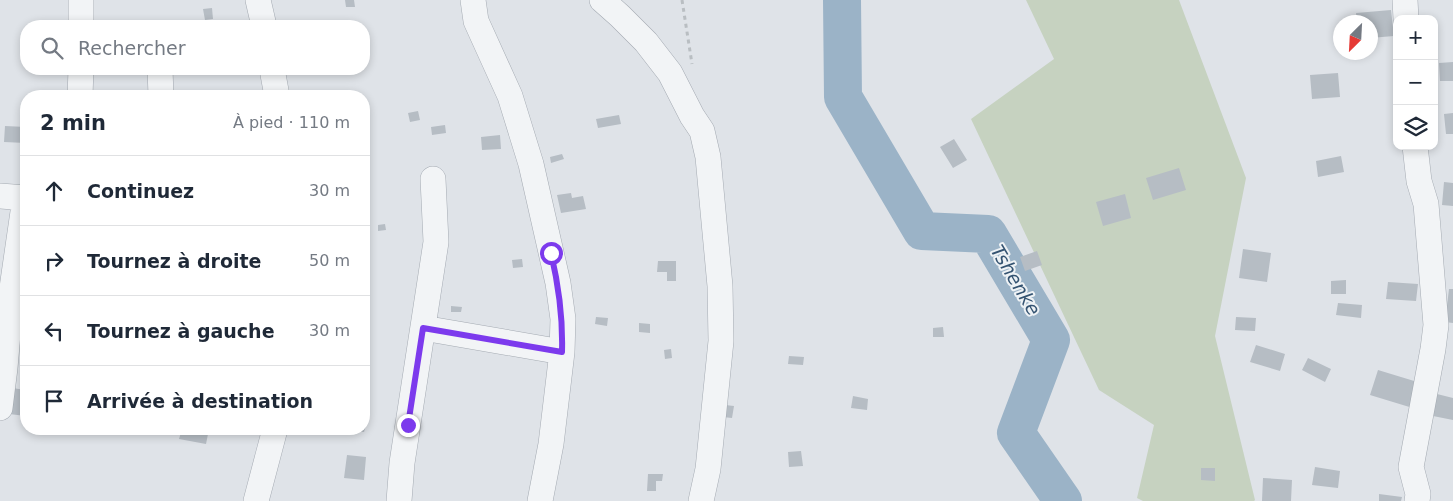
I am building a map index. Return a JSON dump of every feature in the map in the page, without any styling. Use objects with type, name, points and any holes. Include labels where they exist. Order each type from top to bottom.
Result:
[{"type":"street","points":[[81,0],[82,20]]},
{"type":"street","points":[[258,0],[263,20]]},
{"type":"street","points":[[473,0],[476,20],[510,96],[531,164],[558,284],[563,320],[562,352],[551,444],[540,501]]},
{"type":"street","points":[[602,0],[646,42],[670,73],[702,132],[708,157],[720,286],[721,323],[719,371],[708,469],[701,501]]},
{"type":"street","points":[[1405,0],[1406,15]]},
{"type":"street","points":[[80,75],[80,90]]},
{"type":"street","points":[[160,75],[160,90]]},
{"type":"street","points":[[273,75],[276,90]]},
{"type":"street","points":[[1415,150],[1419,181],[1426,204],[1436,326],[1411,467],[1418,494],[1417,501]]},
{"type":"street","points":[[399,501],[402,464],[436,242],[433,180]]},
{"type":"street","points":[[0,196],[20,198]]},
{"type":"street","points":[[0,408],[16,370],[12,288],[20,237]]},
{"type":"street","points":[[423,328],[562,352]]},
{"type":"street","points":[[256,501],[273,435]]},
{"type":"green space","points":[[1026,0],[1179,0],[1246,178],[1215,336],[1254,501],[1143,501],[1137,498],[1154,425],[1099,390],[971,119],[1054,59]]},
{"type":"building","points":[[345,0],[354,0],[355,7],[346,7]]},
{"type":"building","points":[[212,8],[213,19],[205,20],[203,9]]},
{"type":"building","points":[[1391,10],[1393,36],[1378,37],[1378,15],[1356,15],[1356,13]]},
{"type":"building","points":[[1453,62],[1453,81],[1440,81],[1439,63]]},
{"type":"building","points":[[1338,73],[1340,97],[1312,99],[1310,75]]},
{"type":"building","points":[[418,111],[420,120],[410,122],[408,113]]},
{"type":"building","points":[[1453,113],[1453,134],[1446,134],[1444,114]]},
{"type":"building","points":[[619,115],[621,124],[598,128],[596,119]]},
{"type":"building","points":[[445,125],[446,133],[432,135],[431,127]]},
{"type":"building","points":[[5,126],[20,127],[20,143],[4,142]]},
{"type":"building","points":[[500,135],[501,149],[482,150],[481,137]]},
{"type":"building","points":[[954,139],[967,160],[953,168],[940,147]]},
{"type":"building","points":[[562,154],[564,159],[551,163],[550,157]]},
{"type":"building","points":[[1341,156],[1344,172],[1318,177],[1316,161]]},
{"type":"building","points":[[1179,168],[1186,190],[1153,200],[1146,178]]},
{"type":"building","points":[[1444,182],[1453,183],[1453,206],[1442,205]]},
{"type":"building","points":[[571,193],[572,198],[583,196],[586,209],[561,213],[557,195]]},
{"type":"building","points":[[1125,194],[1131,218],[1103,226],[1096,202]]},
{"type":"building","points":[[385,224],[386,230],[378,231],[378,225]]},
{"type":"building","points":[[1243,249],[1271,253],[1267,282],[1239,278]]},
{"type":"building","points":[[1037,251],[1042,265],[1025,271],[1020,257]]},
{"type":"building","points":[[522,259],[523,267],[513,268],[512,260]]},
{"type":"building","points":[[658,261],[676,261],[676,281],[667,281],[667,272],[657,272]]},
{"type":"building","points":[[1346,280],[1346,294],[1331,294],[1331,281]]},
{"type":"building","points":[[1388,282],[1418,284],[1416,301],[1386,299]]},
{"type":"building","points":[[1449,289],[1453,289],[1453,323],[1445,322]]},
{"type":"building","points":[[1338,303],[1362,305],[1361,318],[1336,315]]},
{"type":"building","points":[[451,306],[462,307],[461,312],[451,312]]},
{"type":"building","points":[[596,317],[608,318],[607,326],[595,324]]},
{"type":"building","points":[[1236,317],[1256,318],[1255,331],[1235,330]]},
{"type":"building","points":[[639,323],[650,324],[650,333],[639,332]]},
{"type":"building","points":[[943,327],[944,337],[933,337],[933,328]]},
{"type":"building","points":[[1256,345],[1285,354],[1280,371],[1250,362]]},
{"type":"building","points":[[671,349],[672,358],[665,359],[664,350]]},
{"type":"building","points":[[789,356],[804,357],[803,365],[788,364]]},
{"type":"building","points":[[1308,358],[1331,369],[1325,382],[1302,370]]},
{"type":"building","points":[[1378,370],[1424,384],[1416,409],[1370,395]]},
{"type":"building","points":[[12,388],[20,389],[20,415],[9,414]]},
{"type":"building","points":[[1437,394],[1453,398],[1453,420],[1433,416]]},
{"type":"building","points":[[853,396],[868,399],[867,410],[851,408]]},
{"type":"building","points":[[725,405],[734,406],[732,418],[723,417]]},
{"type":"building","points":[[180,435],[208,435],[206,444],[179,439]]},
{"type":"building","points":[[801,451],[803,466],[789,467],[788,452]]},
{"type":"building","points":[[347,455],[366,457],[364,480],[344,478]]},
{"type":"building","points":[[1315,467],[1340,471],[1338,488],[1312,485]]},
{"type":"building","points":[[1201,468],[1215,468],[1215,481],[1201,480]]},
{"type":"building","points":[[648,474],[663,474],[662,481],[656,481],[656,491],[647,491]]},
{"type":"building","points":[[1263,478],[1292,480],[1291,501],[1262,501]]},
{"type":"building","points":[[1379,494],[1402,497],[1401,501],[1379,501]]},
{"type":"waterway","name":"Tshenke","points":[[842,0],[843,97],[922,231],[988,234],[1051,340],[1016,433],[1063,501]]},
{"type":"route","points":[[408,425],[423,328],[562,352],[563,320],[551,253]]}]
